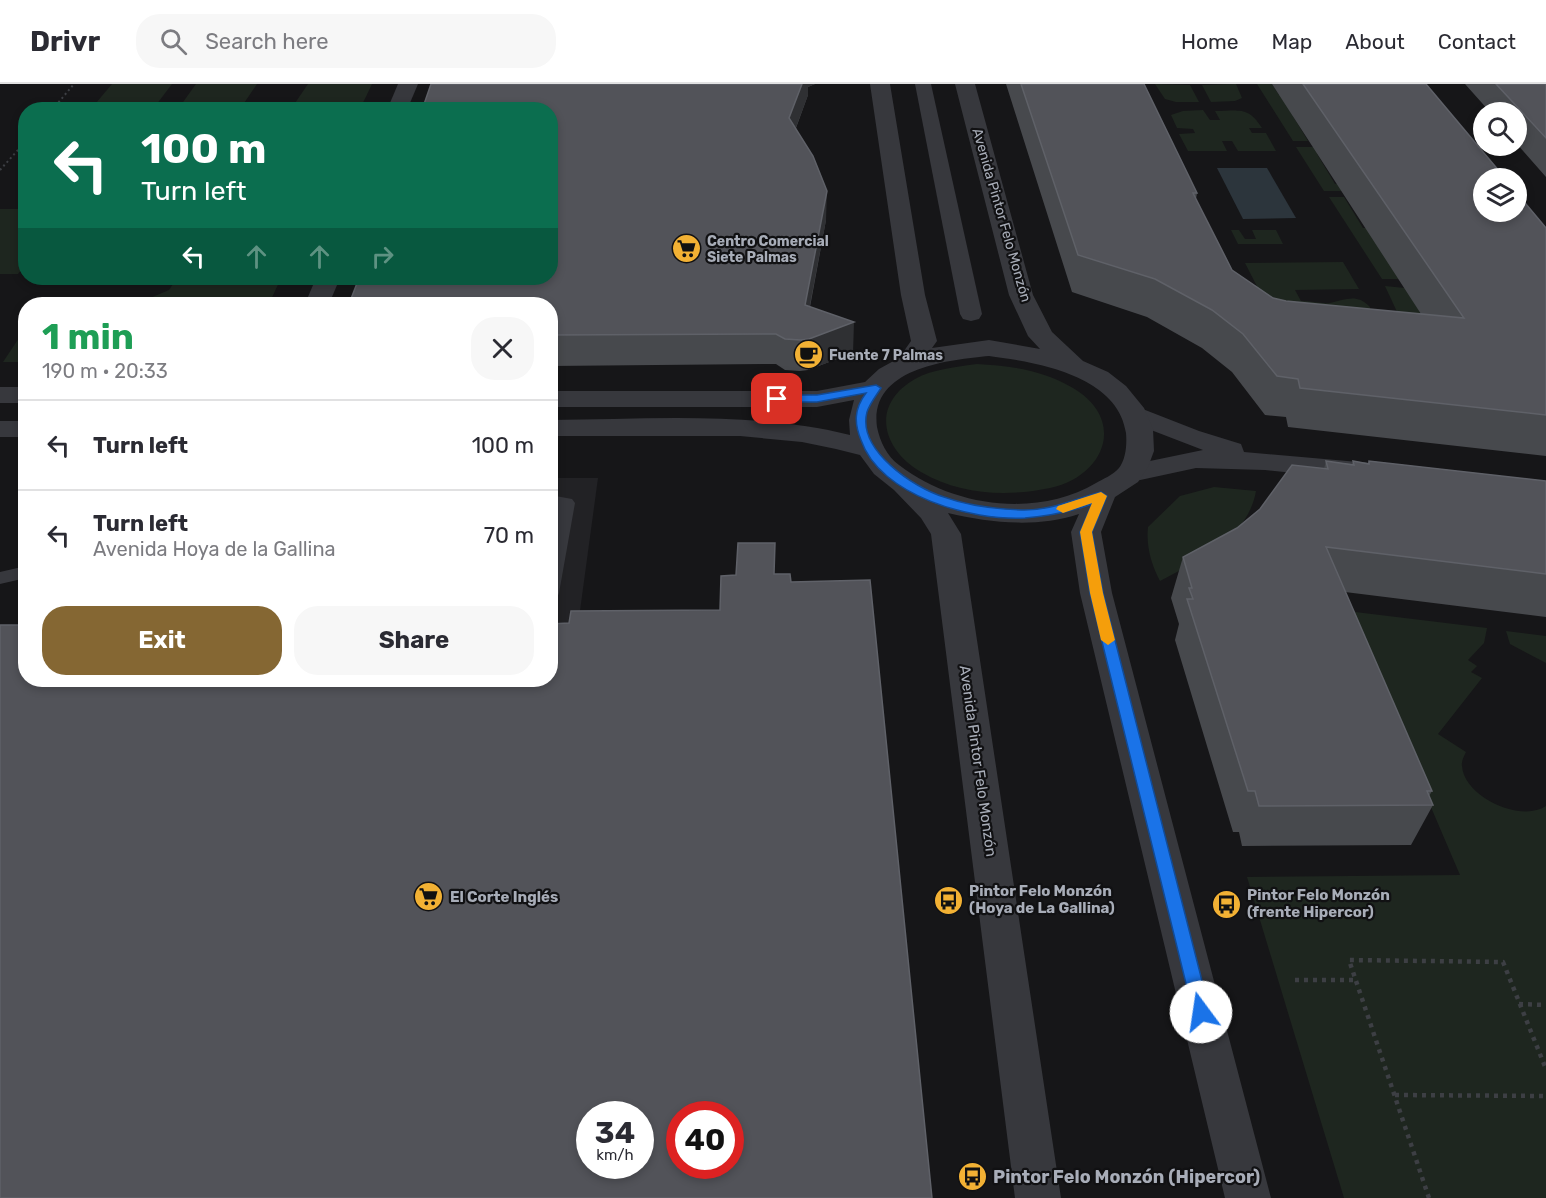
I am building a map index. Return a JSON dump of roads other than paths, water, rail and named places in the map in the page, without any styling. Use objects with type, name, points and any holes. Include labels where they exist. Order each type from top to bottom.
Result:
[{"type":"street","points":[[400,102],[408,84]]},
{"type":"street","points":[[880,84],[913,295],[924,341],[908,364]]},
{"type":"street","points":[[923,84],[971,314]]},
{"type":"street","name":"Avenida Pintor Felo Monzón","points":[[965,84],[1021,295],[1041,336],[1075,366]]},
{"type":"street","points":[[1265,461],[1190,437],[1135,414],[1111,387],[1075,366],[1033,353],[989,348],[946,352],[908,364],[885,378],[867,399],[861,414],[869,449],[883,466],[903,482],[938,500],[969,508],[1024,514],[1066,509],[1101,496],[1131,473],[1196,459],[1265,461],[1394,474]]},
{"type":"street","points":[[558,399],[817,399],[876,388]]},
{"type":"street","points":[[0,395],[18,395]]},
{"type":"street","points":[[1131,473],[1142,444],[1135,414]]},
{"type":"street","points":[[558,428],[771,430],[830,439],[869,449]]},
{"type":"street","points":[[0,429],[18,429]]},
{"type":"street","name":"Avenida Pintor Felo Monzón","points":[[903,482],[933,512],[946,534],[1038,1198]]},
{"type":"street","points":[[1101,496],[1086,532],[1096,593],[1248,1198]]},
{"type":"lane","points":[[558,502],[566,503],[558,548]]},
{"type":"lane","points":[[0,578],[18,574]]},
{"type":"place","name":"Centro Comercial Siete Palmas","points":[[686,249]]},
{"type":"place","name":"Fuente 7 Palmas","points":[[808,355]]},
{"type":"place","name":"El Corte Inglés","points":[[429,897]]},
{"type":"place","name":"Pintor Felo Monzón (Hoya de La Gallina)","points":[[948,900]]},
{"type":"place","name":"Pintor Felo Monzón (frente Hipercor)","points":[[1226,904]]},
{"type":"place","name":"Pintor Felo Monzón (Hipercor)","points":[[972,1177]]}]
